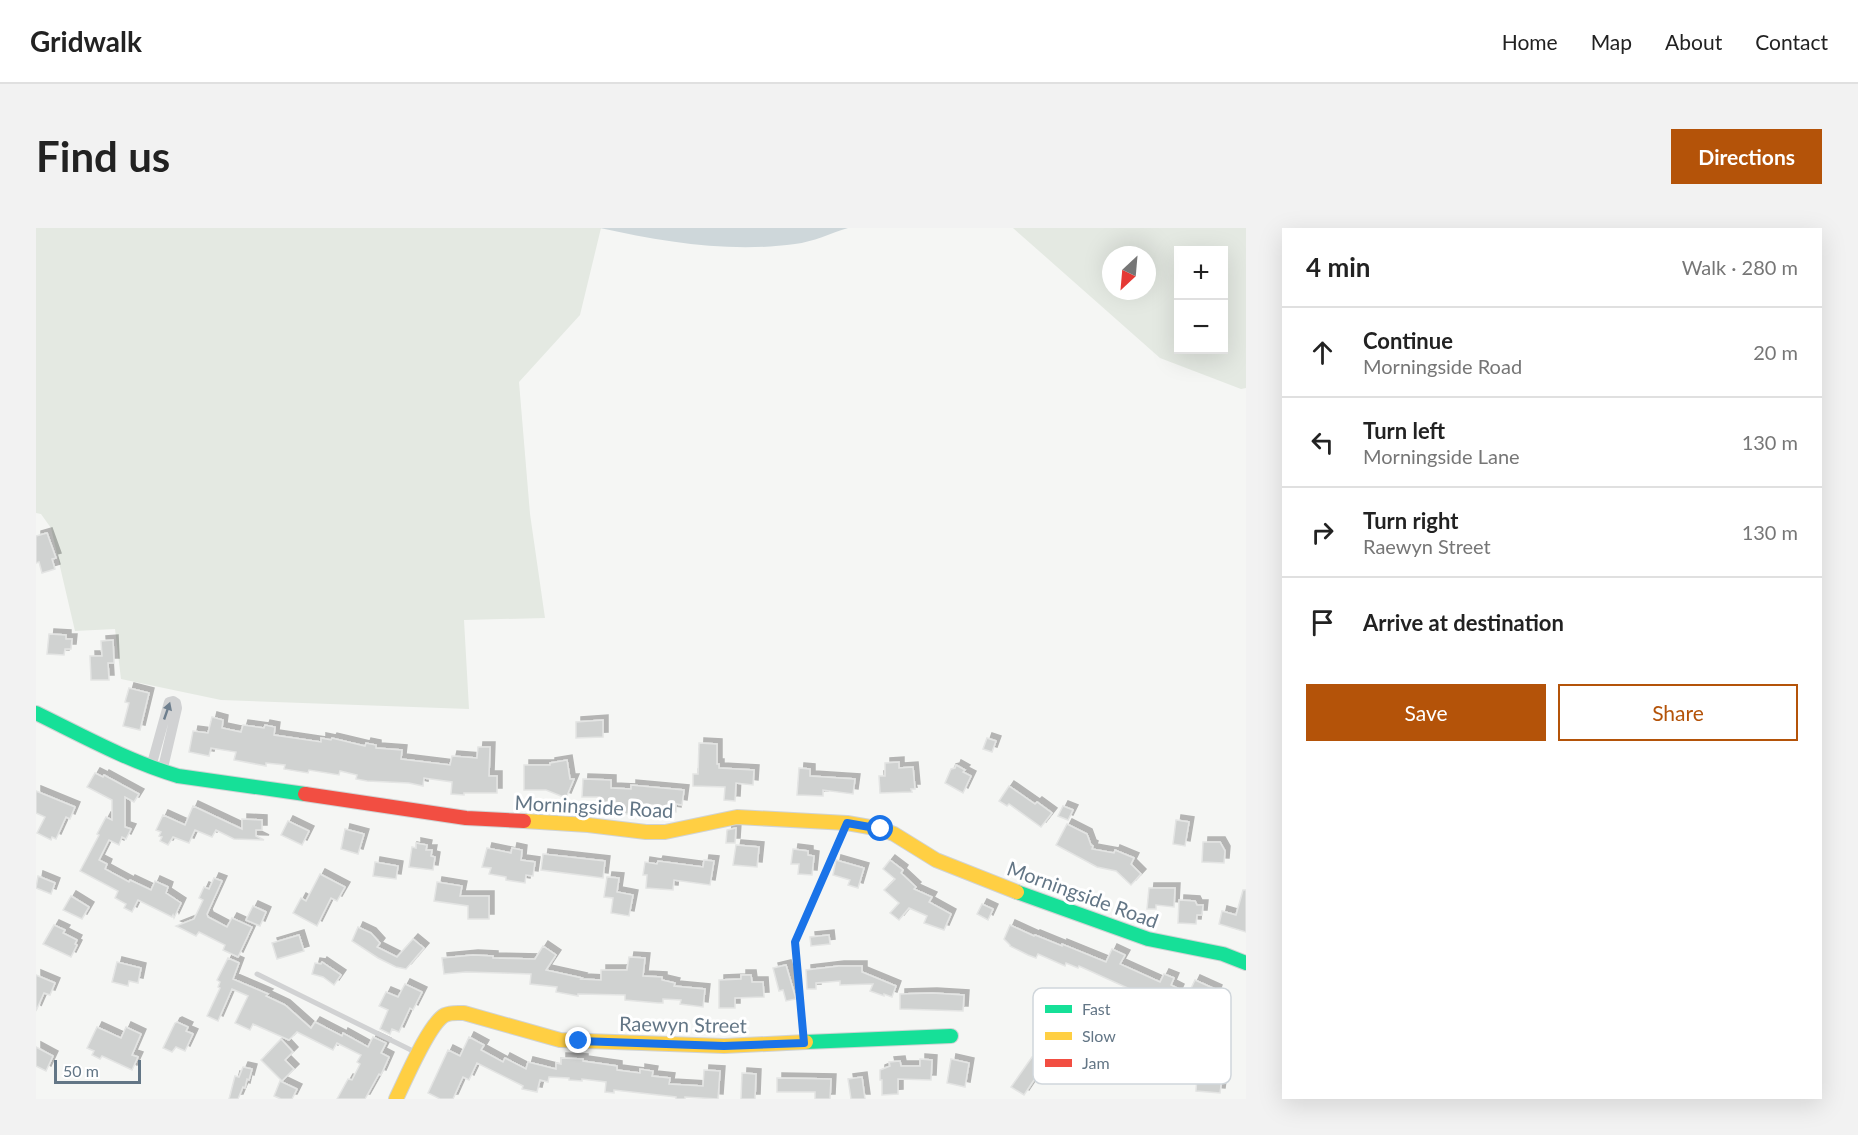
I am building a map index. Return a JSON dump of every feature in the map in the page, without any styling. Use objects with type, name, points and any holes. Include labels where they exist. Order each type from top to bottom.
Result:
[{"type":"street","points":[[173,700],[177,708],[156,770],[169,702],[173,700]]},
{"type":"street","name":"Morningside Road","points":[[36,713],[156,770],[209,782],[466,818],[588,825],[646,832],[665,832],[737,817],[847,823],[881,829],[894,834],[936,860],[1138,936],[1178,946],[1218,952],[1246,963]]},
{"type":"street","name":"Raewyn Street","points":[[396,1099],[434,1024],[439,1018],[453,1013],[464,1013],[560,1040],[724,1046],[951,1036]]},
{"type":"lane","points":[[257,974],[419,1054]]},
{"type":"path","points":[[804,1043],[795,942],[847,823]]},
{"type":"shaded area","points":[[36,228],[601,228],[580,315],[519,382],[530,514],[545,618],[464,620],[469,709],[221,700],[121,679],[115,629],[75,631],[51,528],[41,514],[36,513]]},
{"type":"shaded area","points":[[600,228],[848,228],[802,243],[722,247],[673,242]]},
{"type":"shaded area","points":[[1013,228],[1246,228],[1246,388],[1241,389],[1160,358]]},
{"type":"building","points":[[47,533],[56,558],[52,559],[55,569],[42,573],[39,562],[36,563],[36,536]]},
{"type":"building","points":[[49,634],[66,635],[66,639],[72,639],[71,649],[65,649],[64,655],[47,654]]},
{"type":"building","points":[[113,640],[114,663],[108,663],[109,680],[91,680],[90,656],[102,656],[101,641]]},
{"type":"building","points":[[129,688],[149,693],[140,730],[123,726],[129,703],[125,702]]},
{"type":"building","points":[[212,717],[223,720],[222,728],[241,732],[243,725],[264,728],[265,725],[275,727],[274,735],[321,742],[321,738],[331,740],[332,738],[365,746],[366,743],[376,745],[376,748],[402,750],[401,759],[450,765],[452,756],[477,758],[478,747],[490,747],[489,776],[497,776],[497,793],[451,794],[452,782],[424,778],[423,786],[367,781],[356,779],[357,775],[340,771],[339,775],[309,770],[308,773],[284,769],[285,765],[266,763],[266,766],[234,760],[236,752],[211,748],[209,756],[189,752],[193,731],[208,733]]},
{"type":"building","points":[[603,720],[603,737],[576,738],[576,722]]},
{"type":"building","points":[[987,738],[996,741],[992,752],[983,749]]},
{"type":"building","points":[[699,743],[717,744],[719,768],[754,770],[753,785],[736,783],[735,801],[724,800],[725,787],[693,786],[693,774],[698,774]]},
{"type":"building","points":[[567,760],[570,779],[574,779],[566,798],[546,790],[524,790],[524,765],[550,765],[550,763]]},
{"type":"building","points":[[899,762],[899,768],[913,767],[915,789],[911,789],[912,792],[880,793],[879,776],[885,776],[885,763]]},
{"type":"building","points":[[956,765],[971,776],[963,793],[945,783],[951,769]]},
{"type":"building","points":[[799,768],[810,769],[810,776],[855,779],[853,794],[823,790],[823,796],[797,795]]},
{"type":"building","points":[[95,773],[103,777],[104,775],[139,794],[134,802],[125,797],[125,827],[131,829],[126,839],[122,837],[119,845],[109,840],[99,860],[107,864],[105,869],[129,882],[130,880],[151,890],[155,881],[168,887],[166,893],[181,903],[174,918],[173,915],[172,917],[138,900],[132,912],[124,908],[126,904],[115,898],[118,891],[80,871],[106,817],[112,820],[112,800],[87,787]]},
{"type":"building","points":[[583,779],[611,780],[611,788],[631,789],[631,785],[684,790],[682,805],[676,804],[676,812],[663,810],[664,806],[643,804],[643,806],[630,806],[630,814],[621,814],[621,803],[599,802],[599,797],[582,797]]},
{"type":"building","points":[[1009,786],[1052,813],[1041,827],[1009,804],[1007,806],[999,801]]},
{"type":"building","points":[[36,791],[75,807],[70,819],[66,817],[56,839],[52,837],[51,840],[37,833],[45,817],[36,813]]},
{"type":"building","points":[[193,806],[242,829],[242,819],[262,820],[262,830],[256,830],[256,836],[264,840],[234,839],[216,830],[212,837],[195,830],[189,843],[173,837],[168,845],[160,841],[161,832],[156,830],[163,815],[185,825]]},
{"type":"building","points":[[1063,806],[1073,810],[1068,820],[1058,816]]},
{"type":"building","points":[[1176,820],[1189,822],[1185,846],[1173,844]]},
{"type":"building","points":[[288,821],[309,831],[302,845],[281,835]]},
{"type":"building","points":[[1067,824],[1087,834],[1093,846],[1092,849],[1114,853],[1115,850],[1134,858],[1131,864],[1141,874],[1131,885],[1116,871],[1097,867],[1056,845]]},
{"type":"building","points":[[736,828],[735,843],[726,843],[727,830]]},
{"type":"building","points":[[345,829],[364,834],[358,854],[341,849]]},
{"type":"building","points":[[1203,842],[1220,842],[1225,851],[1224,863],[1202,862]]},
{"type":"building","points":[[416,843],[427,845],[426,850],[432,850],[431,856],[435,857],[433,870],[409,867],[412,847],[416,848]]},
{"type":"building","points":[[736,845],[759,847],[757,867],[733,865]]},
{"type":"building","points":[[487,848],[511,853],[512,848],[522,850],[521,860],[535,862],[533,876],[526,875],[525,883],[489,874],[491,868],[482,867]]},
{"type":"building","points":[[793,849],[808,851],[808,855],[814,856],[812,875],[798,874],[799,864],[791,864]]},
{"type":"building","points":[[543,854],[605,861],[603,878],[541,870]]},
{"type":"building","points":[[704,860],[714,861],[710,885],[674,880],[673,890],[646,888],[647,875],[643,875],[645,862],[657,864],[658,861],[703,867]]},
{"type":"building","points":[[836,860],[864,868],[858,888],[848,885],[850,880],[833,875]]},
{"type":"building","points":[[890,860],[903,870],[901,873],[916,887],[914,889],[932,897],[929,902],[951,914],[944,930],[924,923],[927,916],[909,908],[899,920],[890,913],[899,903],[884,890],[895,879],[883,869]]},
{"type":"building","points":[[375,862],[398,866],[396,879],[373,876]]},
{"type":"building","points":[[320,874],[345,887],[337,901],[331,898],[317,926],[293,913],[301,898],[306,901]]},
{"type":"building","points":[[38,876],[55,883],[51,894],[36,888]]},
{"type":"building","points":[[607,877],[619,878],[617,892],[633,895],[629,916],[611,913],[613,898],[604,897]]},
{"type":"building","points":[[214,878],[222,881],[207,914],[208,917],[227,927],[232,918],[252,927],[238,957],[223,950],[225,945],[199,932],[196,936],[176,926],[194,919],[203,900],[199,898],[204,887],[209,889]]},
{"type":"building","points":[[437,882],[462,886],[460,896],[489,896],[489,919],[468,919],[468,906],[434,901]]},
{"type":"building","points":[[1149,888],[1175,888],[1174,907],[1156,905],[1156,909],[1147,909]]},
{"type":"building","points":[[1243,890],[1246,890],[1246,932],[1219,924],[1222,911],[1236,915]]},
{"type":"building","points":[[71,896],[89,907],[82,919],[63,910]]},
{"type":"building","points":[[1179,900],[1195,901],[1197,905],[1203,905],[1202,915],[1197,915],[1196,924],[1178,923]]},
{"type":"building","points":[[982,904],[993,909],[988,920],[977,914]]},
{"type":"building","points":[[253,906],[266,912],[260,926],[246,920]]},
{"type":"building","points":[[54,925],[65,930],[63,933],[77,940],[71,957],[43,944]]},
{"type":"building","points":[[1010,925],[1106,962],[1112,949],[1125,955],[1120,964],[1160,982],[1164,974],[1174,978],[1171,985],[1177,988],[1128,988],[1079,966],[1078,968],[1066,963],[1065,966],[1038,954],[1036,958],[1028,955],[1010,946],[1004,939]]},
{"type":"building","points":[[358,927],[371,933],[380,943],[377,947],[397,957],[413,939],[424,948],[406,969],[396,967],[352,941]]},
{"type":"building","points":[[299,935],[304,951],[277,959],[272,943]]},
{"type":"building","points":[[829,935],[830,944],[811,946],[810,937]]},
{"type":"building","points":[[543,946],[556,955],[546,970],[581,979],[601,980],[601,970],[627,970],[629,957],[645,958],[643,976],[662,977],[662,980],[675,983],[674,986],[705,989],[703,1007],[680,1004],[681,1000],[663,999],[663,1003],[658,1003],[625,1000],[625,995],[578,994],[578,996],[556,992],[557,987],[530,984],[531,974],[466,972],[444,974],[442,958],[473,955],[535,959]]},
{"type":"building","points":[[228,958],[239,963],[233,979],[268,994],[266,996],[285,1005],[311,1028],[315,1022],[342,1036],[343,1033],[368,1047],[373,1037],[386,1043],[381,1053],[389,1057],[381,1075],[379,1074],[365,1099],[337,1099],[348,1079],[352,1080],[360,1064],[357,1062],[361,1055],[337,1043],[333,1050],[297,1032],[289,1040],[253,1024],[250,1030],[235,1023],[248,996],[232,989],[218,1021],[207,1016],[220,988],[218,987],[220,982],[217,980]]},
{"type":"building","points":[[117,962],[141,968],[138,983],[129,981],[128,986],[112,982]]},
{"type":"building","points":[[322,962],[341,975],[334,985],[323,977],[312,974],[315,963],[321,964]]},
{"type":"building","points":[[786,965],[796,999],[786,1001],[783,990],[779,991],[773,968]]},
{"type":"building","points":[[862,966],[862,972],[896,986],[892,997],[870,991],[873,984],[840,985],[840,981],[816,983],[816,989],[807,989],[806,970]]},
{"type":"building","points":[[36,975],[55,983],[50,995],[44,993],[36,1011]]},
{"type":"building","points":[[741,975],[751,975],[752,982],[763,982],[764,997],[735,998],[735,1008],[719,1008],[719,980],[741,979]]},
{"type":"building","points":[[1195,980],[1213,988],[1191,988]]},
{"type":"building","points":[[405,984],[422,992],[413,1010],[410,1008],[399,1032],[392,1029],[390,1034],[380,1029],[388,1010],[379,1006],[386,992],[398,997]]},
{"type":"building","points":[[900,994],[964,995],[963,1011],[900,1009]]},
{"type":"building","points":[[177,1022],[188,1027],[186,1031],[193,1034],[185,1051],[176,1047],[172,1052],[163,1048]]},
{"type":"building","points":[[97,1027],[121,1038],[126,1027],[141,1034],[132,1055],[138,1057],[132,1070],[102,1056],[100,1059],[92,1055],[94,1051],[87,1048]]},
{"type":"building","points":[[469,1037],[484,1045],[481,1050],[503,1062],[505,1058],[526,1069],[528,1062],[556,1069],[556,1063],[561,1064],[561,1058],[583,1059],[583,1061],[617,1066],[617,1070],[640,1073],[640,1069],[653,1071],[652,1076],[670,1078],[669,1084],[703,1086],[704,1070],[720,1071],[718,1099],[685,1097],[685,1099],[676,1099],[676,1097],[614,1090],[614,1093],[605,1092],[606,1082],[549,1077],[548,1082],[540,1080],[537,1092],[522,1089],[523,1086],[477,1063],[469,1080],[463,1077],[453,1099],[440,1099],[428,1093],[448,1050],[460,1056]]},
{"type":"building","points":[[281,1039],[293,1052],[285,1060],[294,1069],[282,1081],[261,1060]]},
{"type":"building","points":[[36,1047],[53,1056],[46,1071],[36,1066]]},
{"type":"building","points":[[1033,1058],[1033,1082],[1024,1095],[1011,1087]]},
{"type":"building","points":[[920,1059],[932,1060],[931,1080],[898,1079],[898,1094],[882,1095],[880,1070],[890,1066],[889,1062],[900,1061],[901,1066],[920,1066]]},
{"type":"building","points":[[951,1059],[969,1063],[965,1087],[947,1083]]},
{"type":"building","points":[[243,1067],[252,1069],[249,1080],[247,1079],[245,1088],[243,1087],[238,1099],[229,1099],[235,1076],[239,1077]]},
{"type":"building","points":[[742,1073],[756,1074],[755,1099],[741,1099]]},
{"type":"building","points":[[862,1077],[865,1099],[851,1099],[848,1079]]},
{"type":"building","points":[[777,1078],[831,1079],[830,1099],[815,1099],[815,1092],[777,1092]]},
{"type":"building","points":[[280,1081],[297,1089],[292,1099],[281,1099],[274,1096]]},
{"type":"building","points":[[1196,1084],[1221,1084],[1220,1093],[1196,1091]]},
{"type":"traffic: fast","points":[[36,713],[123,756],[178,776],[305,794]]},
{"type":"traffic: fast","points":[[1017,892],[1148,939],[1223,954],[1246,963]]},
{"type":"traffic: fast","points":[[806,1042],[951,1036]]},
{"type":"traffic: slow","points":[[524,821],[646,832],[665,832],[737,817],[847,823],[881,829],[894,834],[936,860],[1017,892]]},
{"type":"traffic: slow","points":[[396,1099],[432,1029],[445,1015],[452,1013],[464,1013],[560,1040],[724,1046],[806,1042]]},
{"type":"traffic: jam","points":[[305,794],[466,818],[524,821]]},
{"type":"route","points":[[579,1041],[724,1046],[804,1043],[795,942],[847,823],[881,829]]}]
